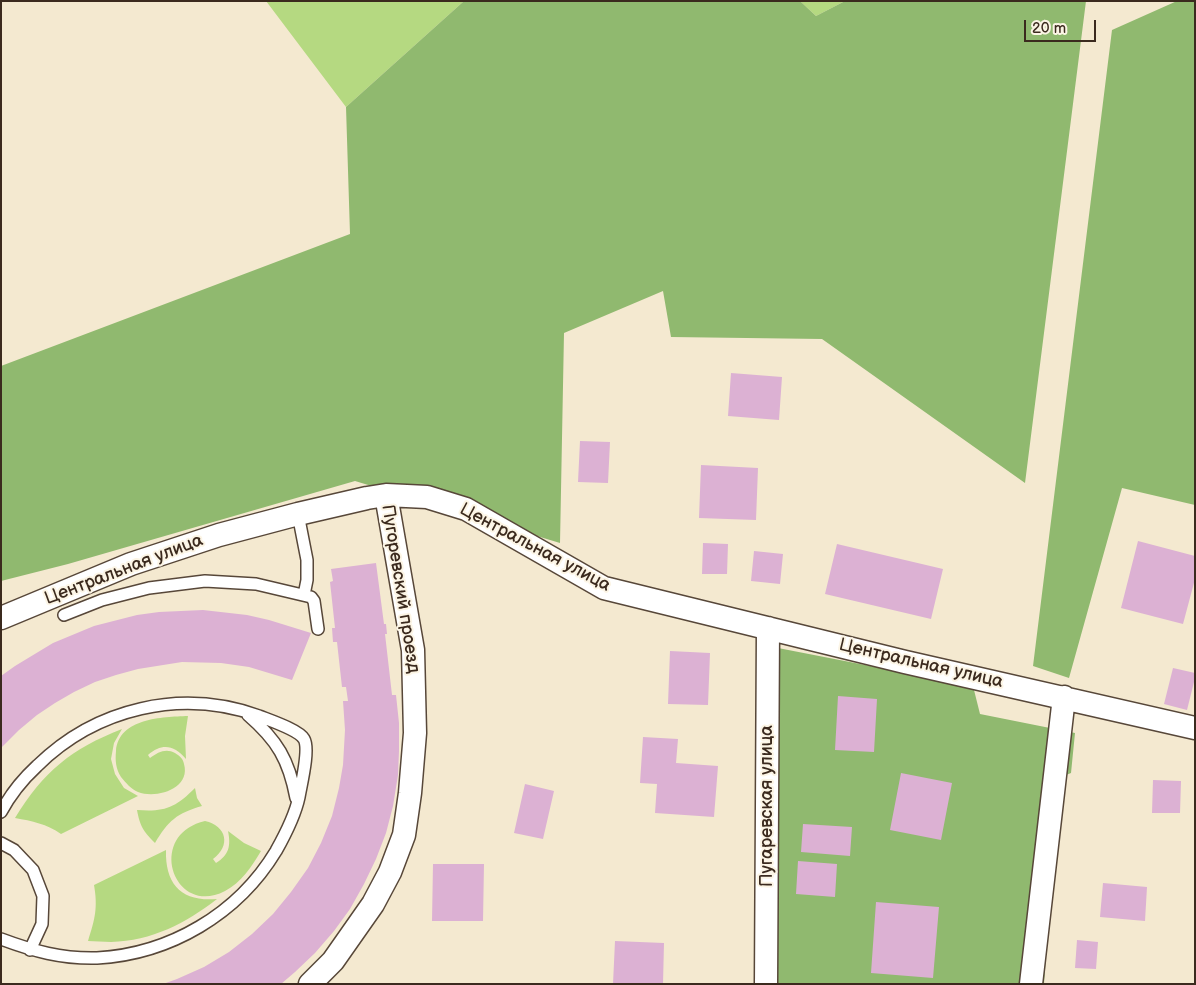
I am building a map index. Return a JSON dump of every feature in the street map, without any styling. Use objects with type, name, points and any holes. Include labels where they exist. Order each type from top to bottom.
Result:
[{"type":"street","name":"Центральная улица","points":[[1,618],[131,564],[219,535],[367,498],[386,495],[427,497],[466,509],[604,588],[905,662],[1195,728]]},
{"type":"street","name":"Пугоревский проезд","points":[[310,984],[333,961],[373,904],[390,872],[404,835],[415,733],[412,650],[386,495]]},
{"type":"street","name":"Пугаревская улица","points":[[766,984],[768,628]]},
{"type":"street","points":[[1031,984],[1064,697]]},
{"type":"lane","points":[[298,514],[307,560],[307,580],[304,595]]},
{"type":"lane","points":[[64,614],[102,600],[148,588],[205,580],[256,584],[311,597],[314,601],[318,629]]},
{"type":"lane","points":[[1,812],[25,778],[49,754],[77,734],[108,719],[141,708],[175,703],[209,704],[243,710],[279,724],[300,735],[305,740],[304,772],[297,805],[285,836],[268,865],[246,891],[221,913],[193,931],[162,945],[130,954],[97,958],[71,957],[30,950],[1,939]]},
{"type":"lane","points":[[243,710],[264,729],[281,751],[292,777],[297,805]]},
{"type":"lane","points":[[1,843],[14,850],[33,870],[43,896],[42,924],[30,950]]},
{"type":"green space","points":[[266,1],[464,1],[346,107]]},
{"type":"green space","points":[[464,1],[800,1],[816,16],[845,1],[1086,1],[1025,483],[822,339],[671,337],[663,291],[564,333],[560,543],[355,481],[68,564],[1,581],[1,366],[350,234],[346,107]]},
{"type":"green space","points":[[800,1],[845,1],[816,16]]},
{"type":"green space","points":[[1177,1],[1195,1],[1195,505],[1122,488],[1069,678],[1033,666],[1112,30]]},
{"type":"green space","points":[[778,648],[973,686],[980,714],[1075,733],[1071,773],[1051,781],[1051,880],[1044,984],[783,984],[768,982]]},
{"type":"green space","points":[[188,716],[185,736],[186,759],[177,751],[168,747],[153,751],[148,755],[150,758],[159,752],[168,751],[178,755],[184,764],[185,773],[182,780],[177,786],[162,793],[145,794],[131,788],[121,777],[116,762],[119,740],[125,732],[143,722],[166,717]]},
{"type":"green space","points":[[122,729],[114,743],[111,759],[115,774],[124,788],[138,796],[61,834],[45,825],[15,818],[37,787],[60,763],[88,745]]},
{"type":"green space","points":[[195,788],[197,798],[202,806],[174,819],[164,829],[155,843],[143,828],[137,810],[155,810],[169,807]]},
{"type":"green space","points":[[205,821],[218,827],[224,837],[224,843],[219,854],[213,859],[216,863],[224,857],[228,850],[228,831],[244,843],[261,851],[250,868],[231,888],[207,896],[192,893],[180,884],[173,871],[172,856],[176,842],[187,829]]},
{"type":"green space","points":[[166,850],[166,862],[169,873],[172,882],[178,889],[194,898],[217,899],[181,923],[154,934],[126,941],[88,941],[95,913],[94,885]]},
{"type":"building","points":[[731,373],[782,377],[779,420],[728,416]]},
{"type":"building","points":[[580,441],[610,442],[608,483],[578,482]]},
{"type":"building","points":[[701,465],[758,468],[756,520],[699,518]]},
{"type":"building","points":[[1138,541],[1195,556],[1195,579],[1183,624],[1121,608]]},
{"type":"building","points":[[703,543],[728,544],[727,574],[702,574]]},
{"type":"building","points":[[837,544],[943,569],[931,619],[825,594]]},
{"type":"building","points":[[754,551],[783,554],[780,584],[751,581]]},
{"type":"building","points":[[376,563],[384,624],[386,624],[387,634],[385,634],[392,695],[396,695],[399,751],[398,775],[386,833],[364,884],[350,909],[334,931],[315,953],[281,984],[163,984],[204,967],[229,952],[252,934],[273,914],[291,892],[308,868],[321,843],[332,816],[339,788],[343,765],[345,730],[343,701],[348,701],[346,687],[342,687],[337,642],[333,642],[332,628],[335,628],[330,582],[333,581],[331,569]]},
{"type":"building","points":[[203,610],[247,615],[311,633],[292,680],[249,667],[221,663],[182,662],[138,669],[95,682],[74,692],[37,715],[1,748],[1,676],[15,666],[53,643],[94,626],[137,615]]},
{"type":"building","points":[[670,651],[710,653],[708,705],[668,704]]},
{"type":"building","points":[[1173,668],[1195,673],[1187,710],[1164,704]]},
{"type":"building","points":[[838,696],[877,699],[874,752],[835,750]]},
{"type":"building","points":[[643,737],[678,739],[676,763],[718,766],[714,817],[655,813],[657,784],[640,783]]},
{"type":"building","points":[[901,773],[952,783],[941,840],[890,830]]},
{"type":"building","points":[[1153,780],[1181,781],[1180,813],[1152,813]]},
{"type":"building","points":[[525,784],[554,791],[543,839],[514,833]]},
{"type":"building","points":[[803,824],[852,827],[850,856],[801,852]]},
{"type":"building","points":[[798,861],[837,864],[835,897],[796,894]]},
{"type":"building","points":[[433,864],[484,864],[483,921],[432,921]]},
{"type":"building","points":[[1103,883],[1147,887],[1145,921],[1100,917]]},
{"type":"building","points":[[876,902],[939,907],[933,978],[871,973]]},
{"type":"building","points":[[1077,940],[1098,942],[1096,969],[1075,968]]},
{"type":"building","points":[[615,941],[664,943],[663,984],[613,984]]}]
